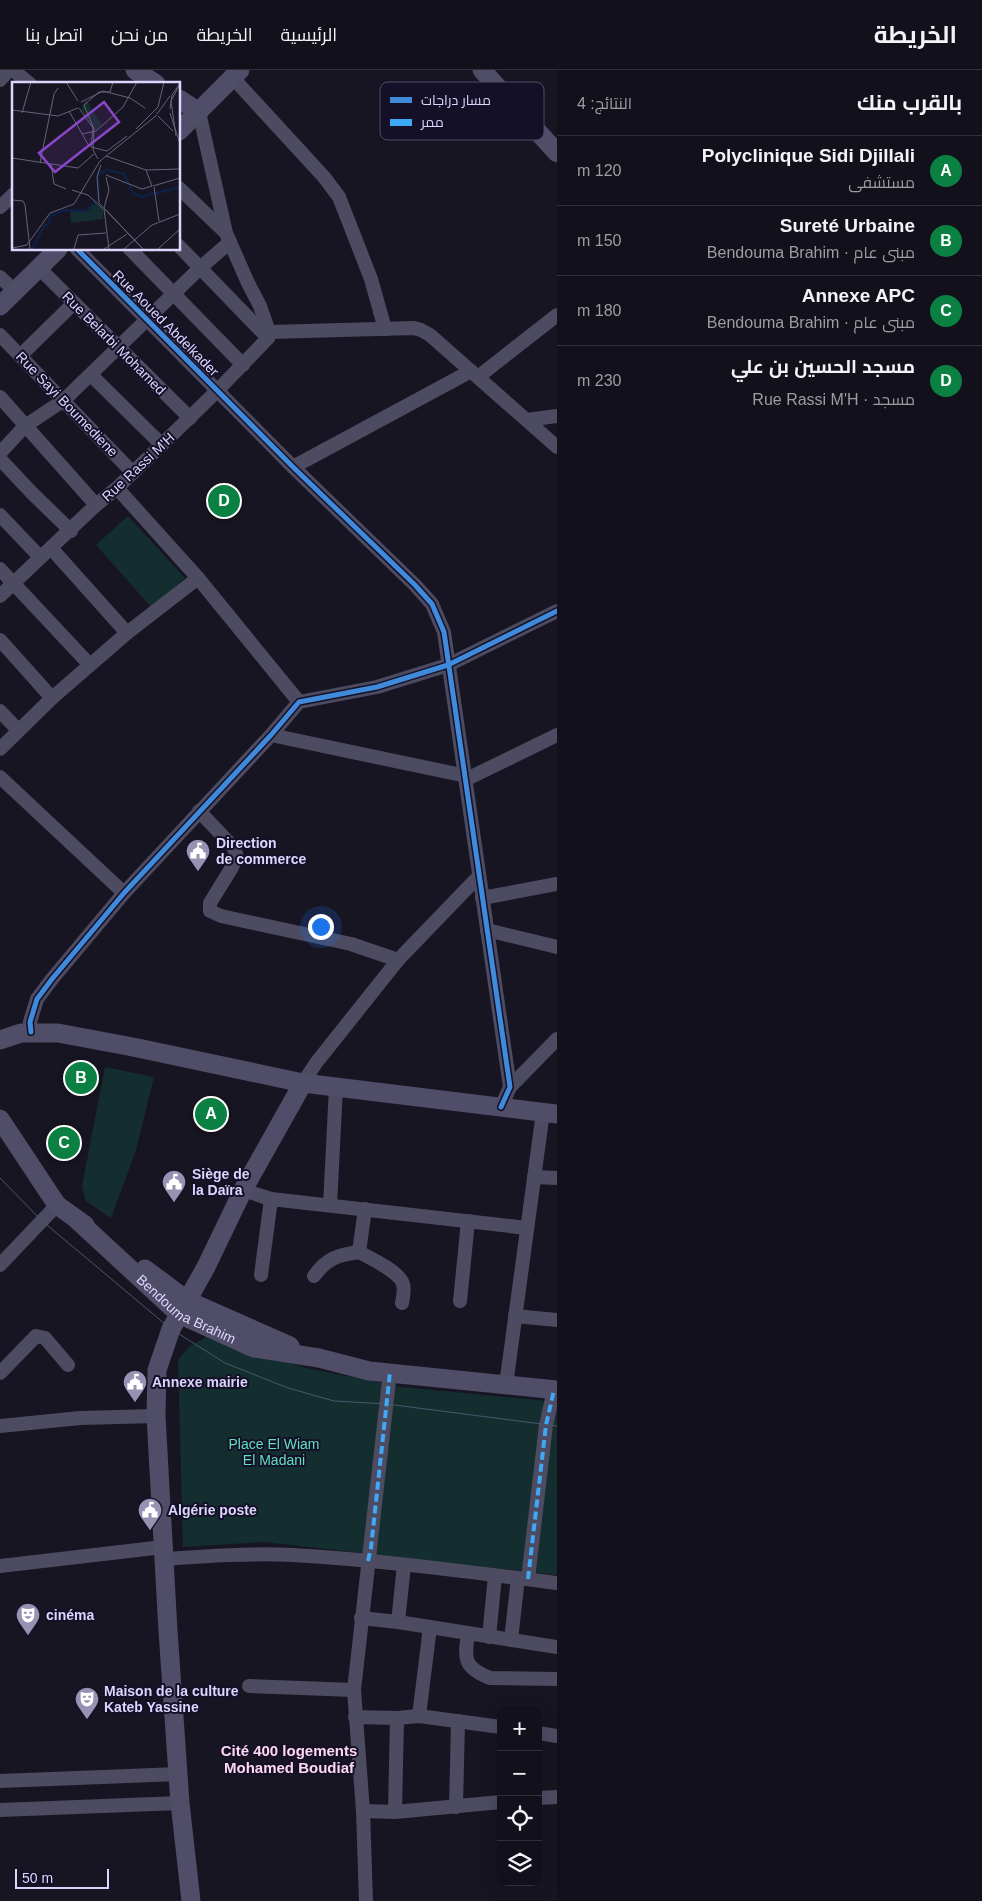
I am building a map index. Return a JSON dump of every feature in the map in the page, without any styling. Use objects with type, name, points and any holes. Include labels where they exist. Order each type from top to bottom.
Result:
[{"type":"main road","points":[[135,70],[153,82]]},
{"type":"main road","points":[[482,70],[493,82]]},
{"type":"main road","points":[[180,130],[236,74]]},
{"type":"main road","points":[[180,100],[199,112]]},
{"type":"main road","points":[[544,139],[557,153]]},
{"type":"main road","points":[[0,306],[57,250]]},
{"type":"main road","points":[[0,1028],[26,1033],[58,1033],[303,1083],[550,1113]]},
{"type":"main road","points":[[0,1040],[26,1033]]},
{"type":"main road","points":[[191,1901],[178,1774],[156,1416],[157,1370],[171,1329],[243,1190],[303,1083]]},
{"type":"main road","name":"Bendouma Brahim","points":[[1,1119],[57,1205],[183,1307],[254,1348],[319,1358],[369,1371],[556,1390]]},
{"type":"street","points":[[0,80],[9,70]]},
{"type":"street","points":[[13,70],[28,82]]},
{"type":"street","points":[[236,74],[339,197],[371,279],[385,329]]},
{"type":"street","points":[[199,112],[228,238],[260,306],[269,335]]},
{"type":"street","points":[[180,189],[228,238]]},
{"type":"street","points":[[0,207],[12,196]]},
{"type":"street","points":[[0,453],[25,426],[64,400],[200,268],[228,238]]},
{"type":"street","points":[[180,247],[269,335],[385,329],[421,330],[430,335],[557,446]]},
{"type":"street","name":"Rue Aoued Abdelkader","points":[[78,250],[432,604],[444,632],[510,1087]]},
{"type":"street","points":[[131,250],[243,365]]},
{"type":"street","name":"Rue Belarbi Mohamed","points":[[39,268],[190,418]]},
{"type":"street","points":[[0,277],[15,292]]},
{"type":"street","points":[[20,356],[74,303]]},
{"type":"street","points":[[293,467],[475,374],[557,315]]},
{"type":"street","name":"Rue Sayi Boumediene","points":[[0,334],[133,473]]},
{"type":"street","name":"Rue Rassi M'H","points":[[0,596],[190,418],[243,365],[269,335]]},
{"type":"street","points":[[91,374],[162,445]]},
{"type":"street","points":[[0,397],[96,505]]},
{"type":"street","points":[[527,420],[557,416]]},
{"type":"street","points":[[0,458],[70,530]]},
{"type":"street","points":[[117,488],[198,578],[299,702]]},
{"type":"street","points":[[0,515],[45,553],[127,633]]},
{"type":"street","points":[[0,569],[89,664]]},
{"type":"street","points":[[0,749],[89,664],[198,578]]},
{"type":"street","points":[[26,1033],[37,999],[52,979],[124,893],[272,735],[299,702],[377,687],[448,665],[557,611]]},
{"type":"street","points":[[0,640],[52,698]]},
{"type":"street","points":[[0,711],[18,730]]},
{"type":"street","points":[[272,735],[464,777],[476,776],[557,735]]},
{"type":"street","points":[[0,777],[124,893]]},
{"type":"street","points":[[199,811],[234,848],[237,857],[210,903],[210,911],[221,916],[351,944],[398,960]]},
{"type":"street","points":[[303,1083],[316,1063],[398,960],[479,876]]},
{"type":"street","points":[[482,898],[557,884]]},
{"type":"street","points":[[487,930],[557,947]]},
{"type":"street","points":[[501,1107],[510,1087],[557,1039]]},
{"type":"street","points":[[330,1205],[336,1087]]},
{"type":"street","points":[[506,1385],[534,1177],[550,1113]]},
{"type":"street","points":[[534,1177],[557,1178]]},
{"type":"street","points":[[243,1190],[271,1199],[528,1228]]},
{"type":"street","points":[[261,1275],[271,1199]]},
{"type":"street","points":[[0,1265],[57,1205]]},
{"type":"street","points":[[359,1252],[365,1209]]},
{"type":"street","points":[[460,1301],[468,1221]]},
{"type":"street","points":[[314,1276],[322,1264],[330,1259],[359,1252],[388,1268],[402,1280],[404,1286],[402,1303]]},
{"type":"street","points":[[515,1316],[557,1320]]},
{"type":"street","points":[[0,1373],[36,1336],[45,1338],[68,1365]]},
{"type":"street","points":[[366,1901],[354,1690],[368,1561],[372,1548],[390,1372]]},
{"type":"street","points":[[511,1640],[523,1579],[546,1424],[556,1390]]},
{"type":"street","points":[[0,1426],[80,1418],[156,1416]]},
{"type":"street","points":[[0,1566],[164,1553],[293,1555],[368,1561],[557,1583]]},
{"type":"street","points":[[398,1622],[404,1565]]},
{"type":"street","points":[[489,1637],[496,1576]]},
{"type":"street","points":[[361,1618],[557,1647]]},
{"type":"street","points":[[419,1716],[430,1627]]},
{"type":"street","points":[[468,1634],[467,1663],[481,1675],[490,1678],[557,1679]]},
{"type":"street","points":[[249,1686],[354,1690]]},
{"type":"street","points":[[355,1717],[397,1718],[419,1716],[497,1726]]},
{"type":"street","points":[[396,1812],[397,1718]]},
{"type":"street","points":[[456,1808],[458,1721]]},
{"type":"street","points":[[542,1734],[557,1736]]},
{"type":"street","points":[[0,1781],[178,1774]]},
{"type":"street","points":[[542,1798],[557,1797]]},
{"type":"street","points":[[0,1810],[180,1803]]},
{"type":"street","points":[[362,1811],[396,1812],[456,1808],[497,1803]]},
{"type":"green space","points":[[128,516],[185,578],[152,608],[96,545]]},
{"type":"green space","points":[[105,1067],[154,1077],[136,1150],[111,1218],[86,1201],[82,1186]]},
{"type":"green space","name":"Place El Wiam El Madani","points":[[206,1337],[306,1368],[403,1387],[557,1402],[557,1575],[264,1542],[183,1547],[178,1360],[189,1347]]},
{"type":"tram line","points":[[0,1178],[41,1220],[171,1329],[225,1363],[288,1388],[334,1401],[387,1404],[557,1426]]},
{"type":"marked path","points":[[368,1561],[390,1372]]},
{"type":"marked path","points":[[528,1579],[546,1425],[554,1390]]},
{"type":"cycle path","points":[[78,250],[432,604],[444,632],[510,1087],[501,1107]]},
{"type":"cycle path","points":[[31,1032],[30,1022],[37,999],[52,979],[124,893],[271,735],[299,702],[377,687],[448,665],[557,611]]},
{"type":"place","name":"مسجد الحسين بن علي","points":[[224,501]]},
{"type":"place","name":"Direction de commerce","points":[[198,872]]},
{"type":"place","name":"Sureté Urbaine","points":[[81,1078]]},
{"type":"place","name":"Polyclinique Sidi Djillali","points":[[211,1114]]},
{"type":"place","name":"Annexe APC","points":[[64,1143]]},
{"type":"place","name":"Siège de la Daïra","points":[[174,1203]]},
{"type":"place","name":"Annexe mairie","points":[[135,1403]]},
{"type":"place","name":"Algérie poste","points":[[150,1531]]},
{"type":"place","name":"cinéma","points":[[28,1636]]},
{"type":"place","name":"Maison de la culture Kateb Yassine","points":[[87,1720]]},
{"type":"district","name":"Cité 400 logements Mohamed Boudiaf","points":[[289,1760]]}]
